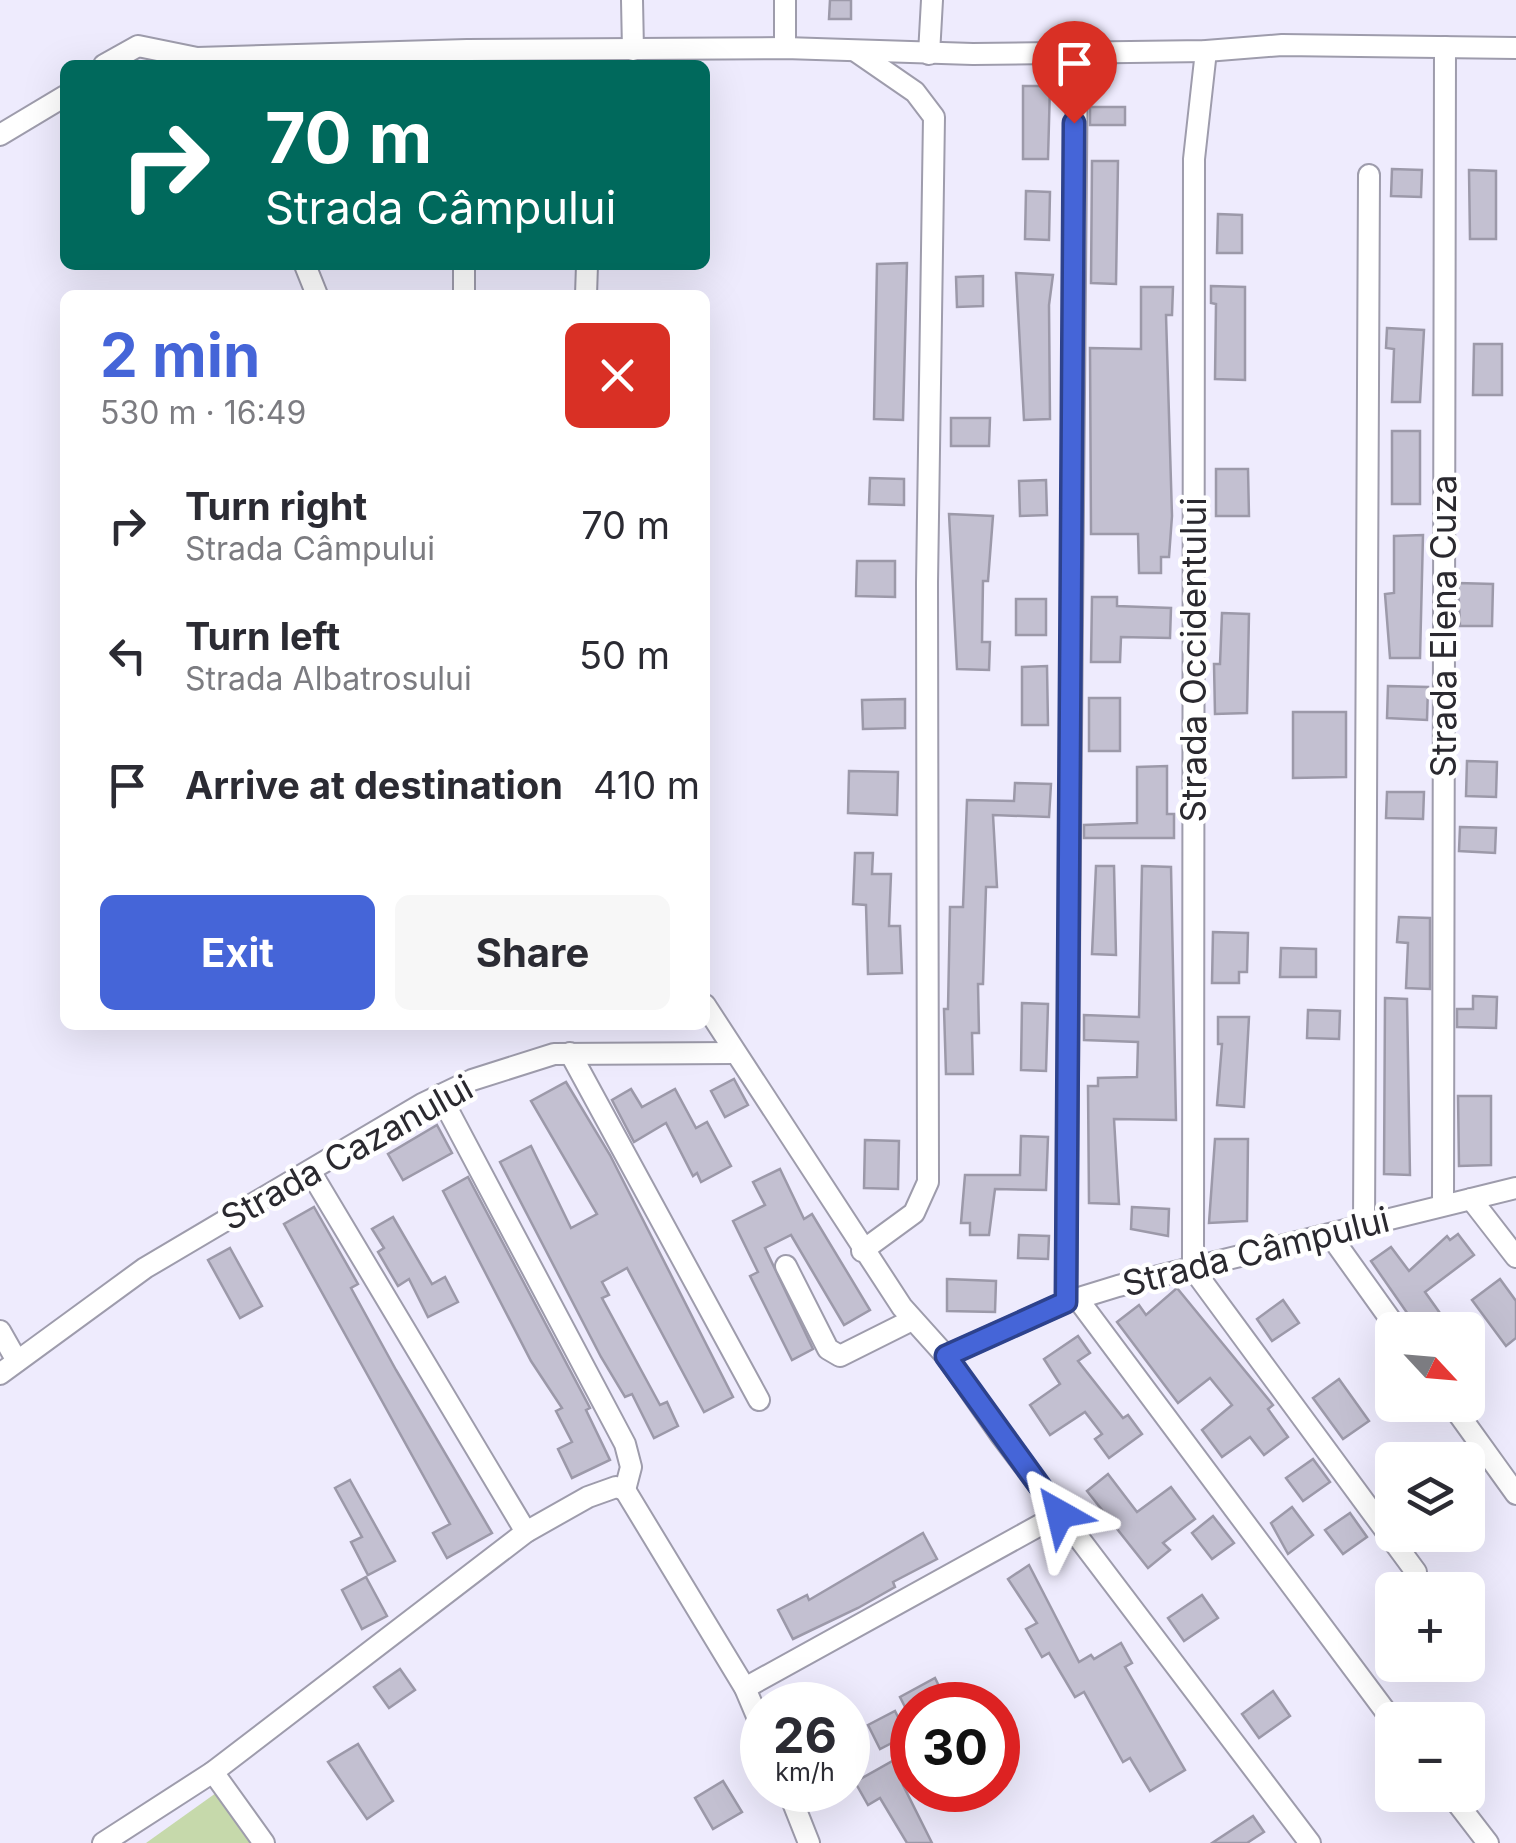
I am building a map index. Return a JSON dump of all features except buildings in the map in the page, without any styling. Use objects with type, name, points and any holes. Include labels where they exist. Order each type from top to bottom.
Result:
[{"type":"street","points":[[632,0],[633,50]]},
{"type":"street","points":[[784,48],[785,0]]},
{"type":"street","points":[[929,54],[932,0]]},
{"type":"street","points":[[334,60],[595,58],[633,50],[784,48],[929,54],[1206,51],[1298,44],[1516,48]]},
{"type":"street","points":[[113,60],[138,46],[195,60]]},
{"type":"street","name":"Strada Elena Cuza","points":[[1443,1205],[1445,47]]},
{"type":"street","name":"Strada Occidentului","points":[[1193,1269],[1194,160],[1206,51]]},
{"type":"street","points":[[857,52],[915,92],[934,118],[927,567],[928,1182],[914,1213],[862,1250]]},
{"type":"street","points":[[1077,52],[1071,1300],[1378,1702]]},
{"type":"street","points":[[0,135],[60,99]]},
{"type":"street","points":[[1364,1226],[1369,175]]},
{"type":"street","points":[[710,1012],[735,1054],[776,1108],[862,1250],[912,1320],[946,1356],[1060,1514],[1310,1843]]},
{"type":"street","points":[[570,1053],[760,1400]]},
{"type":"street","name":"Strada Cazanului","points":[[0,1374],[146,1268],[440,1095],[513,1066],[570,1053],[735,1054]]},
{"type":"street","points":[[440,1095],[625,1444],[631,1467],[625,1490]]},
{"type":"street","points":[[310,1171],[526,1532]]},
{"type":"street","name":"Strada Câmpului","points":[[946,1356],[1071,1300],[1516,1188]]},
{"type":"street","points":[[1471,1199],[1516,1257]]},
{"type":"street","points":[[1330,1235],[1385,1312]]},
{"type":"street","points":[[786,1266],[828,1349],[840,1356],[912,1320]]},
{"type":"street","points":[[1193,1269],[1416,1572]]},
{"type":"street","points":[[0,1331],[17,1361]]},
{"type":"street","points":[[1464,1422],[1516,1494]]},
{"type":"street","points":[[103,1843],[212,1772],[526,1532],[588,1497],[616,1487],[625,1490],[741,1682]]},
{"type":"street","points":[[756,1682],[1060,1514]]},
{"type":"street","points":[[212,1772],[264,1843]]},
{"type":"street","points":[[797,1812],[809,1843]]},
{"type":"street","points":[[1464,1812],[1488,1843]]},
{"type":"green space","points":[[216,1793],[252,1843],[146,1843]]},
{"type":"route","points":[[1060,1514],[946,1356],[1066,1302],[1074,123]]}]
